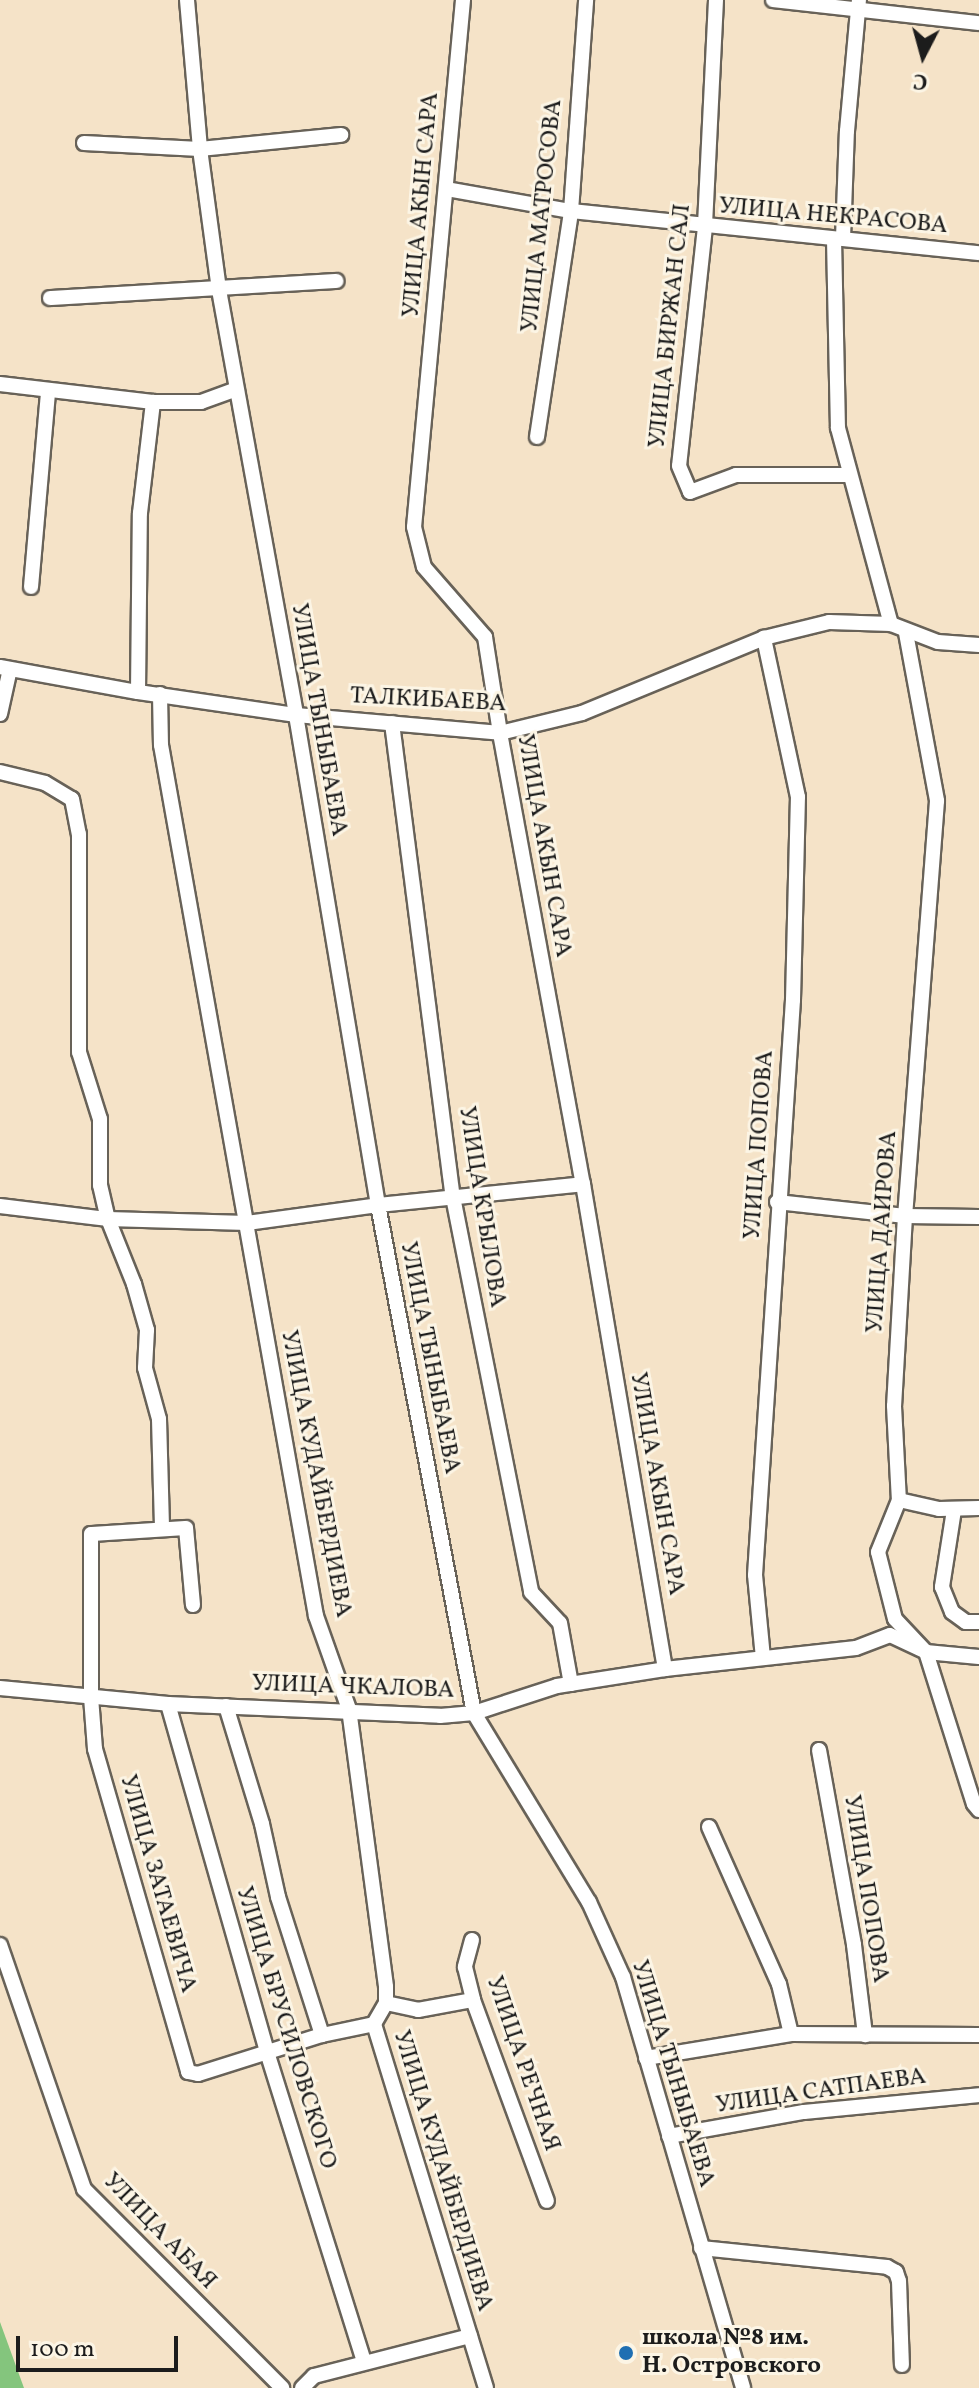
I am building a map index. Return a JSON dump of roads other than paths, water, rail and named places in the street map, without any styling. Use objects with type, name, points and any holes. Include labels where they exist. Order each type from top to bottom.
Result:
[{"type":"street","name":"УЛИЦА ТЫНЫБАЕВА","points":[[187,0],[200,149],[219,290],[296,715],[378,1205],[474,1713],[589,1902],[623,1977],[743,2388]]},
{"type":"street","name":"УЛИЦА АКЫН САРА","points":[[463,0],[414,527],[424,567],[485,637],[583,1184],[665,1669]]},
{"type":"street","name":"УЛИЦА МАТРОСОВА","points":[[537,437],[571,211],[586,0]]},
{"type":"street","name":"УЛИЦА БИРЖАН САЛ","points":[[716,0],[705,227],[679,466],[690,492],[736,475],[850,475]]},
{"type":"street","points":[[773,0],[859,6],[979,23]]},
{"type":"street","points":[[859,6],[838,238],[834,377],[838,428],[891,624]]},
{"type":"street","points":[[84,143],[200,149],[341,135]]},
{"type":"street","name":"УЛИЦА НЕКРАСОВА","points":[[447,189],[571,211],[979,253]]},
{"type":"street","points":[[50,298],[336,281]]},
{"type":"street","points":[[0,384],[153,402],[201,402],[236,389]]},
{"type":"street","points":[[31,587],[48,391]]},
{"type":"street","points":[[138,692],[140,513],[153,402]]},
{"type":"street","name":"ТАЛКИБАЕВА","points":[[5,668],[138,692],[296,715],[500,733],[582,713],[764,638],[829,622],[891,624],[906,633],[938,642],[979,645]]},
{"type":"street","name":"УЛИЦА ДАИРОВА","points":[[906,633],[937,801],[905,1216],[894,1406],[899,1500],[878,1552],[882,1580],[895,1619],[926,1652],[974,1804],[979,1810]]},
{"type":"street","name":"УЛИЦА ПОПОВА","points":[[763,1658],[755,1575],[777,1202],[793,1000],[798,797],[764,638]]},
{"type":"street","points":[[0,714],[5,668]]},
{"type":"street","name":"УЛИЦА КУДАЙБЕРДИЕВА","points":[[160,694],[161,745],[316,1616],[349,1709],[386,2003],[374,2024],[486,2388]]},
{"type":"street","name":"УЛИЦА КРЫЛОВА","points":[[392,723],[453,1197],[531,1592],[560,1623],[571,1684]]},
{"type":"street","points":[[0,772],[45,783],[72,799],[79,834],[79,1052],[100,1119],[100,1185],[108,1219],[134,1284],[147,1330],[145,1368],[159,1419],[162,1529]]},
{"type":"street","points":[[0,1206],[108,1219],[247,1223],[378,1205],[583,1184]]},
{"type":"street","points":[[777,1202],[905,1216],[979,1217]]},
{"type":"street","points":[[899,1500],[954,1510],[979,1508]]},
{"type":"street","points":[[954,1510],[942,1587],[952,1612],[966,1622],[979,1622]]},
{"type":"street","points":[[91,1697],[91,1534],[186,1528],[193,1605]]},
{"type":"street","name":"УЛИЦА ЧКАЛОВА","points":[[0,1688],[168,1704],[349,1709],[440,1716],[474,1713],[571,1684],[665,1669],[856,1648],[890,1635],[926,1652],[979,1657]]},
{"type":"street","name":"УЛИЦА ЗАТАЕВИЧА","points":[[91,1697],[95,1749],[188,2072],[198,2074],[267,2052]]},
{"type":"street","name":"УЛИЦА БРУСИЛОВСКОГО","points":[[168,1704],[267,2052],[364,2362]]},
{"type":"street","points":[[226,1706],[262,1824],[278,1897],[322,2035]]},
{"type":"street","name":"УЛИЦА ПОПОВА","points":[[819,1750],[854,1945],[865,2035]]},
{"type":"street","points":[[709,1827],[779,1984],[791,2034]]},
{"type":"street","name":"УЛИЦА РЕЧНАЯ","points":[[472,1940],[465,1967],[473,2000],[547,2201]]},
{"type":"street","name":"УЛИЦА АБАЯ","points":[[0,1945],[84,2189],[272,2385]]},
{"type":"street","points":[[386,2003],[418,2010],[473,2000]]},
{"type":"street","points":[[267,2052],[322,2035],[374,2024]]},
{"type":"street","name":"УЛИЦА САТПАЕВА","points":[[646,2058],[791,2034],[979,2035]]},
{"type":"street","name":"УЛИЦА САТПАЕВА","points":[[669,2136],[804,2112],[979,2095]]},
{"type":"street","points":[[701,2248],[887,2267],[896,2272],[899,2281],[902,2365]]},
{"type":"street","points":[[302,2388],[314,2376],[470,2336]]},
{"type":"place","name":"школа №8 им. Н. Островского","points":[[626,2353]]}]
